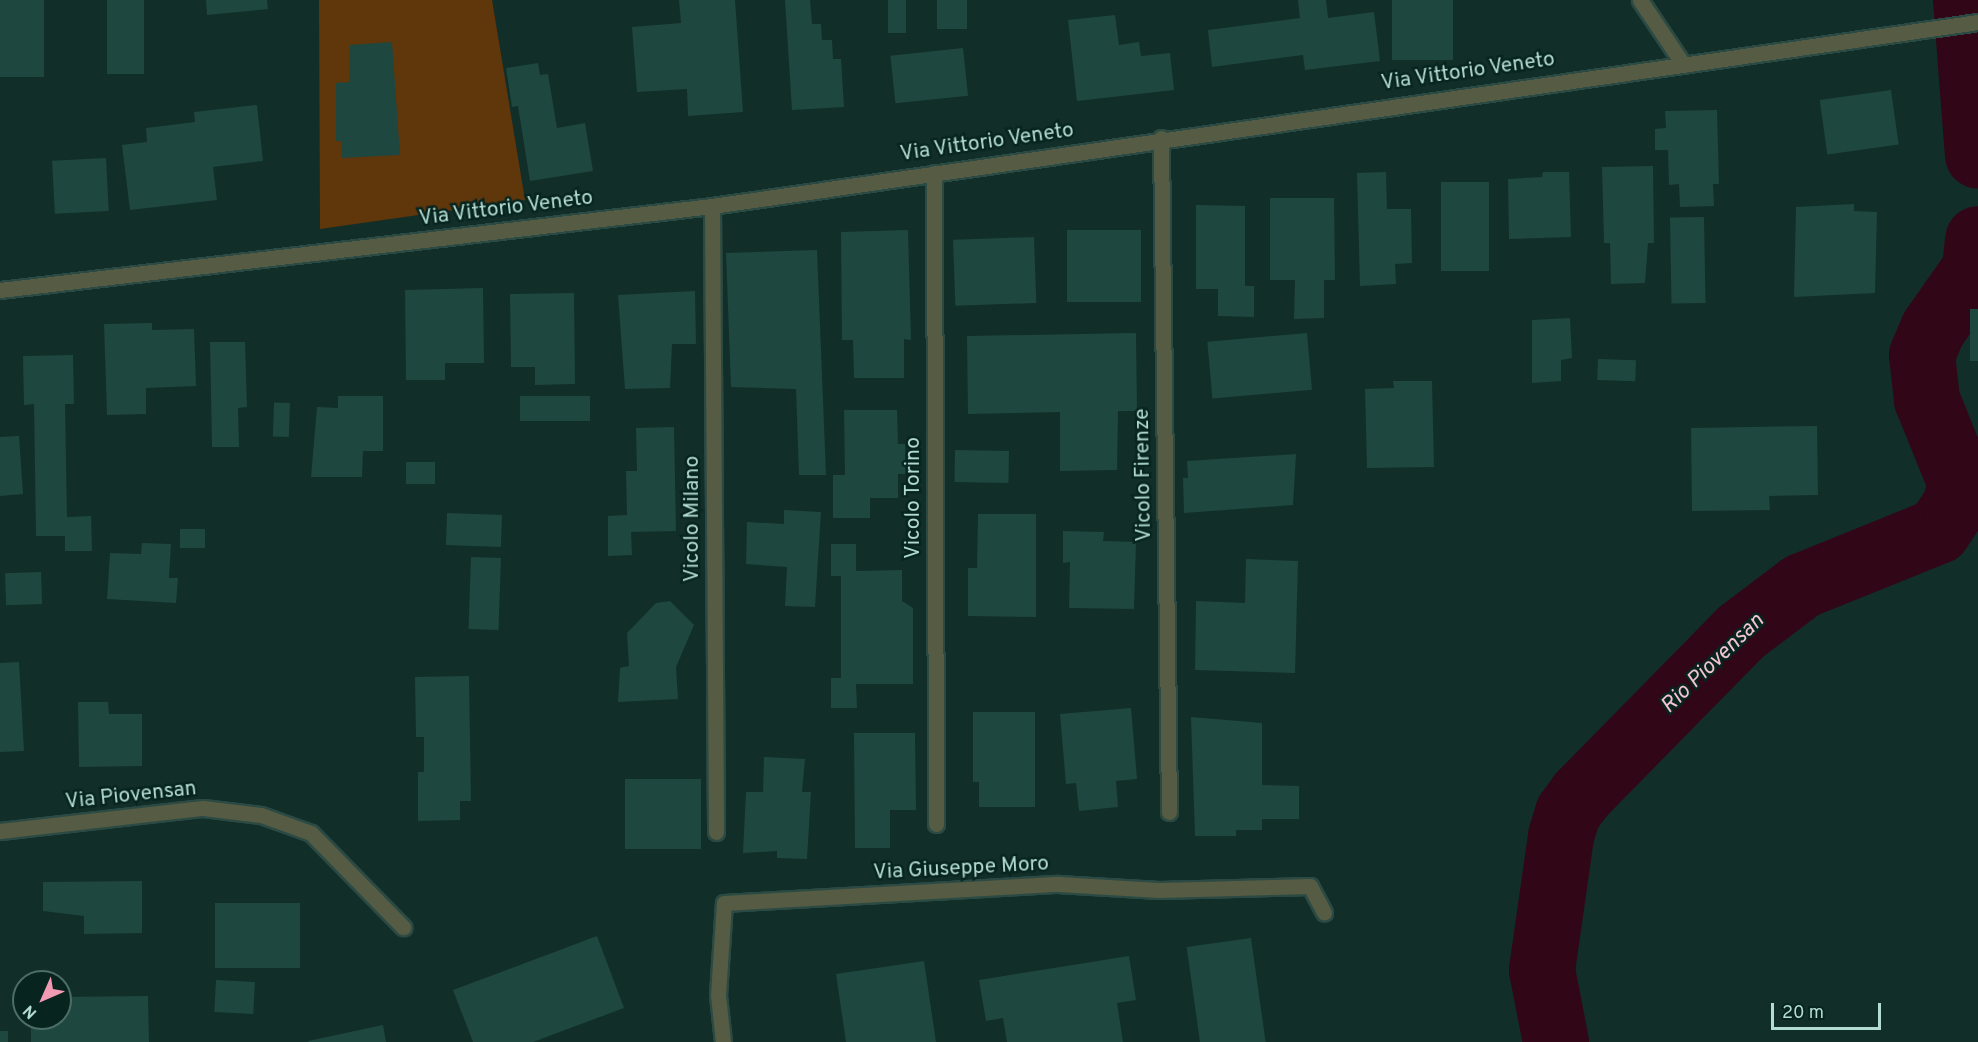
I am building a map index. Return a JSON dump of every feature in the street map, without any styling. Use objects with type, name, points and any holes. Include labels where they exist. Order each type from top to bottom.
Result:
[{"type":"street","points":[[1640,0],[1683,64]]},
{"type":"street","name":"Via Vittorio Veneto","points":[[0,290],[712,206],[1161,138],[1978,22]]},
{"type":"street","name":"Vicolo Firenze","points":[[1161,138],[1168,812]]},
{"type":"street","name":"Vicolo Torino","points":[[934,173],[936,824]]},
{"type":"street","name":"Vicolo Milano","points":[[712,206],[717,832]]},
{"type":"street","name":"Via Piovensan","points":[[0,831],[203,808],[261,815],[311,833],[403,927]]},
{"type":"street","name":"Via Giuseppe Moro","points":[[723,1042],[718,995],[724,903],[1058,885],[1159,890],[1310,886],[1324,912]]},
{"type":"shaded area","points":[[319,0],[492,0],[525,200],[320,229]]},
{"type":"building","points":[[0,0],[44,0],[44,77],[0,77]]},
{"type":"building","points":[[107,0],[144,0],[144,74],[107,74]]},
{"type":"building","points":[[206,0],[267,0],[268,9],[207,15]]},
{"type":"building","points":[[679,0],[735,0],[743,112],[688,116],[687,89],[637,92],[632,27],[681,23]]},
{"type":"building","points":[[785,0],[810,0],[812,24],[821,24],[822,40],[832,40],[833,59],[841,59],[844,107],[792,110]]},
{"type":"building","points":[[888,0],[906,0],[906,33],[888,33]]},
{"type":"building","points":[[937,0],[967,0],[967,29],[937,29]]},
{"type":"building","points":[[1298,0],[1326,0],[1328,18],[1374,12],[1380,61],[1305,70],[1303,55],[1212,67],[1208,30],[1300,18]]},
{"type":"building","points":[[1392,0],[1453,0],[1453,60],[1392,60]]},
{"type":"building","points":[[1115,15],[1119,45],[1139,42],[1141,56],[1170,53],[1174,90],[1077,101],[1068,20]]},
{"type":"building","points":[[392,42],[400,155],[342,158],[341,141],[336,141],[336,83],[349,82],[350,45]]},
{"type":"building","points":[[963,48],[968,96],[895,103],[890,56]]},
{"type":"building","points":[[538,63],[540,75],[548,74],[557,128],[585,123],[593,171],[530,181],[518,106],[512,107],[506,68]]},
{"type":"building","points":[[1891,90],[1899,144],[1827,154],[1820,100]]},
{"type":"building","points":[[257,105],[263,161],[213,167],[217,200],[130,210],[122,145],[147,142],[146,128],[195,122],[194,112]]},
{"type":"building","points":[[1717,110],[1719,184],[1713,184],[1714,206],[1680,207],[1679,184],[1669,185],[1668,150],[1655,150],[1655,129],[1666,128],[1665,111]]},
{"type":"building","points":[[106,158],[109,211],[55,214],[52,161]]},
{"type":"building","points":[[1653,166],[1654,243],[1648,243],[1645,283],[1611,284],[1610,243],[1604,243],[1602,167]]},
{"type":"building","points":[[1386,172],[1387,209],[1411,209],[1412,263],[1395,264],[1396,284],[1360,286],[1357,173]]},
{"type":"building","points":[[1543,172],[1569,172],[1571,237],[1509,239],[1508,179],[1542,177]]},
{"type":"building","points":[[1441,182],[1489,182],[1489,271],[1441,271]]},
{"type":"building","points":[[1270,198],[1334,198],[1335,280],[1324,280],[1324,318],[1294,319],[1295,280],[1270,280]]},
{"type":"building","points":[[1854,204],[1854,211],[1877,212],[1875,293],[1794,297],[1796,207]]},
{"type":"building","points":[[1196,205],[1245,206],[1245,286],[1254,286],[1254,317],[1218,316],[1218,289],[1196,289]]},
{"type":"building","points":[[1704,217],[1706,303],[1672,304],[1670,218]]},
{"type":"building","points":[[908,230],[911,340],[904,339],[904,378],[854,378],[853,340],[842,340],[841,232]]},
{"type":"building","points":[[1067,230],[1141,230],[1141,302],[1067,302]]},
{"type":"building","points":[[1034,237],[1036,303],[955,306],[953,240]]},
{"type":"building","points":[[817,250],[826,475],[799,475],[796,389],[731,387],[726,253]]},
{"type":"building","points":[[483,288],[484,363],[445,363],[445,380],[406,380],[405,290]]},
{"type":"building","points":[[695,291],[696,344],[672,344],[670,388],[625,389],[618,295]]},
{"type":"building","points":[[574,293],[575,384],[535,385],[535,367],[511,367],[510,294]]},
{"type":"building","points":[[1970,309],[1978,309],[1978,361],[1970,361]]},
{"type":"building","points":[[1570,318],[1572,358],[1561,360],[1561,381],[1532,383],[1532,320]]},
{"type":"building","points":[[152,323],[152,330],[194,329],[196,386],[146,388],[146,414],[107,415],[104,324]]},
{"type":"building","points":[[1136,333],[1137,411],[1118,411],[1117,470],[1060,471],[1060,412],[968,414],[967,336]]},
{"type":"building","points":[[1307,333],[1312,390],[1212,398],[1207,342]]},
{"type":"building","points":[[210,342],[245,342],[247,407],[238,408],[239,447],[212,447]]},
{"type":"building","points":[[73,355],[74,404],[65,404],[67,517],[91,516],[92,551],[65,551],[65,536],[36,536],[34,404],[24,405],[23,356]]},
{"type":"building","points":[[1598,359],[1636,360],[1635,381],[1597,380]]},
{"type":"building","points":[[1393,381],[1432,381],[1434,467],[1367,468],[1365,389],[1394,388]]},
{"type":"building","points":[[338,396],[383,396],[383,451],[363,451],[362,477],[311,477],[317,407],[338,408]]},
{"type":"building","points":[[520,396],[590,396],[590,421],[520,421]]},
{"type":"building","points":[[274,402],[290,403],[289,437],[273,436]]},
{"type":"building","points":[[844,410],[897,410],[898,444],[905,444],[906,474],[898,474],[898,498],[870,498],[870,518],[833,518],[833,475],[845,475]]},
{"type":"building","points":[[1817,426],[1818,495],[1769,496],[1770,510],[1692,511],[1691,428]]},
{"type":"building","points":[[674,427],[676,531],[631,532],[632,555],[608,556],[608,516],[627,515],[626,471],[637,471],[636,428]]},
{"type":"building","points":[[19,436],[23,494],[0,496],[0,437]]},
{"type":"building","points":[[955,450],[1009,451],[1008,483],[954,482]]},
{"type":"building","points":[[1296,454],[1293,505],[1184,513],[1183,478],[1188,478],[1187,461]]},
{"type":"building","points":[[406,462],[435,462],[435,484],[406,484]]},
{"type":"building","points":[[784,510],[821,512],[815,607],[785,606],[787,567],[746,564],[747,522],[784,524]]},
{"type":"building","points":[[447,513],[502,515],[501,547],[446,545]]},
{"type":"building","points":[[978,514],[1036,514],[1036,617],[968,616],[968,568],[977,568]]},
{"type":"building","points":[[180,529],[205,529],[205,548],[180,548]]},
{"type":"building","points":[[1063,531],[1104,532],[1103,541],[1136,542],[1134,609],[1069,608],[1070,562],[1063,563]]},
{"type":"building","points":[[142,543],[171,544],[169,578],[178,578],[176,603],[107,599],[110,553],[141,554]]},
{"type":"building","points":[[831,544],[856,544],[856,571],[902,570],[902,601],[913,608],[913,684],[856,684],[857,708],[831,708],[831,678],[841,678],[841,576],[831,576]]},
{"type":"building","points":[[471,557],[501,558],[498,630],[468,629]]},
{"type":"building","points":[[1246,559],[1298,561],[1295,673],[1195,670],[1196,601],[1245,603]]},
{"type":"building","points":[[41,572],[42,604],[6,605],[5,573]]},
{"type":"building","points":[[670,601],[694,625],[676,667],[678,699],[618,702],[620,668],[629,666],[627,633],[656,603]]},
{"type":"building","points":[[19,662],[24,751],[0,752],[0,663]]},
{"type":"building","points":[[469,676],[471,801],[460,801],[460,820],[418,821],[418,772],[424,772],[424,737],[416,737],[415,677]]},
{"type":"building","points":[[78,702],[108,702],[109,714],[142,714],[142,766],[79,767]]},
{"type":"building","points":[[1131,708],[1137,779],[1116,781],[1118,807],[1079,811],[1076,783],[1066,784],[1060,714]]},
{"type":"building","points":[[973,712],[1035,712],[1035,807],[979,807],[979,782],[973,782]]},
{"type":"building","points":[[1191,717],[1262,723],[1262,785],[1299,786],[1299,819],[1262,819],[1262,830],[1236,830],[1236,836],[1195,836]]},
{"type":"building","points":[[854,733],[915,733],[916,810],[890,810],[890,848],[855,848]]},
{"type":"building","points":[[764,757],[805,759],[802,792],[811,792],[807,859],[777,858],[777,851],[743,853],[746,792],[763,792]]},
{"type":"building","points":[[625,779],[701,779],[701,849],[625,849]]},
{"type":"building","points":[[142,881],[142,933],[84,934],[84,916],[43,911],[43,882]]},
{"type":"building","points":[[215,903],[300,903],[300,968],[215,968]]},
{"type":"building","points":[[597,936],[624,1008],[533,1042],[473,1042],[453,990]]},
{"type":"building","points":[[1251,938],[1266,1042],[1200,1042],[1187,947]]},
{"type":"building","points":[[1129,956],[1136,1000],[1117,1003],[1123,1042],[1007,1042],[1003,1018],[986,1021],[979,980]]},
{"type":"building","points":[[924,961],[936,1042],[846,1042],[836,974]]},
{"type":"building","points":[[216,980],[255,982],[253,1014],[214,1012]]},
{"type":"building","points":[[148,996],[149,1042],[31,1042],[31,1030],[72,1030],[72,997]]},
{"type":"building","points":[[383,1025],[386,1042],[308,1041]]},
{"type":"building","points":[[0,1031],[8,1031],[8,1042],[0,1042]]},
{"type":"waterway","name":"Rio Piovensan","points":[[1966,0],[1978,156]]},
{"type":"waterway","name":"Rio Piovensan","points":[[1556,1042],[1542,970],[1561,836],[1568,813],[1581,795],[1741,632],[1802,586],[1938,531],[1955,506],[1961,484],[1927,400],[1922,355],[1933,329],[1975,269],[1978,239]]}]
